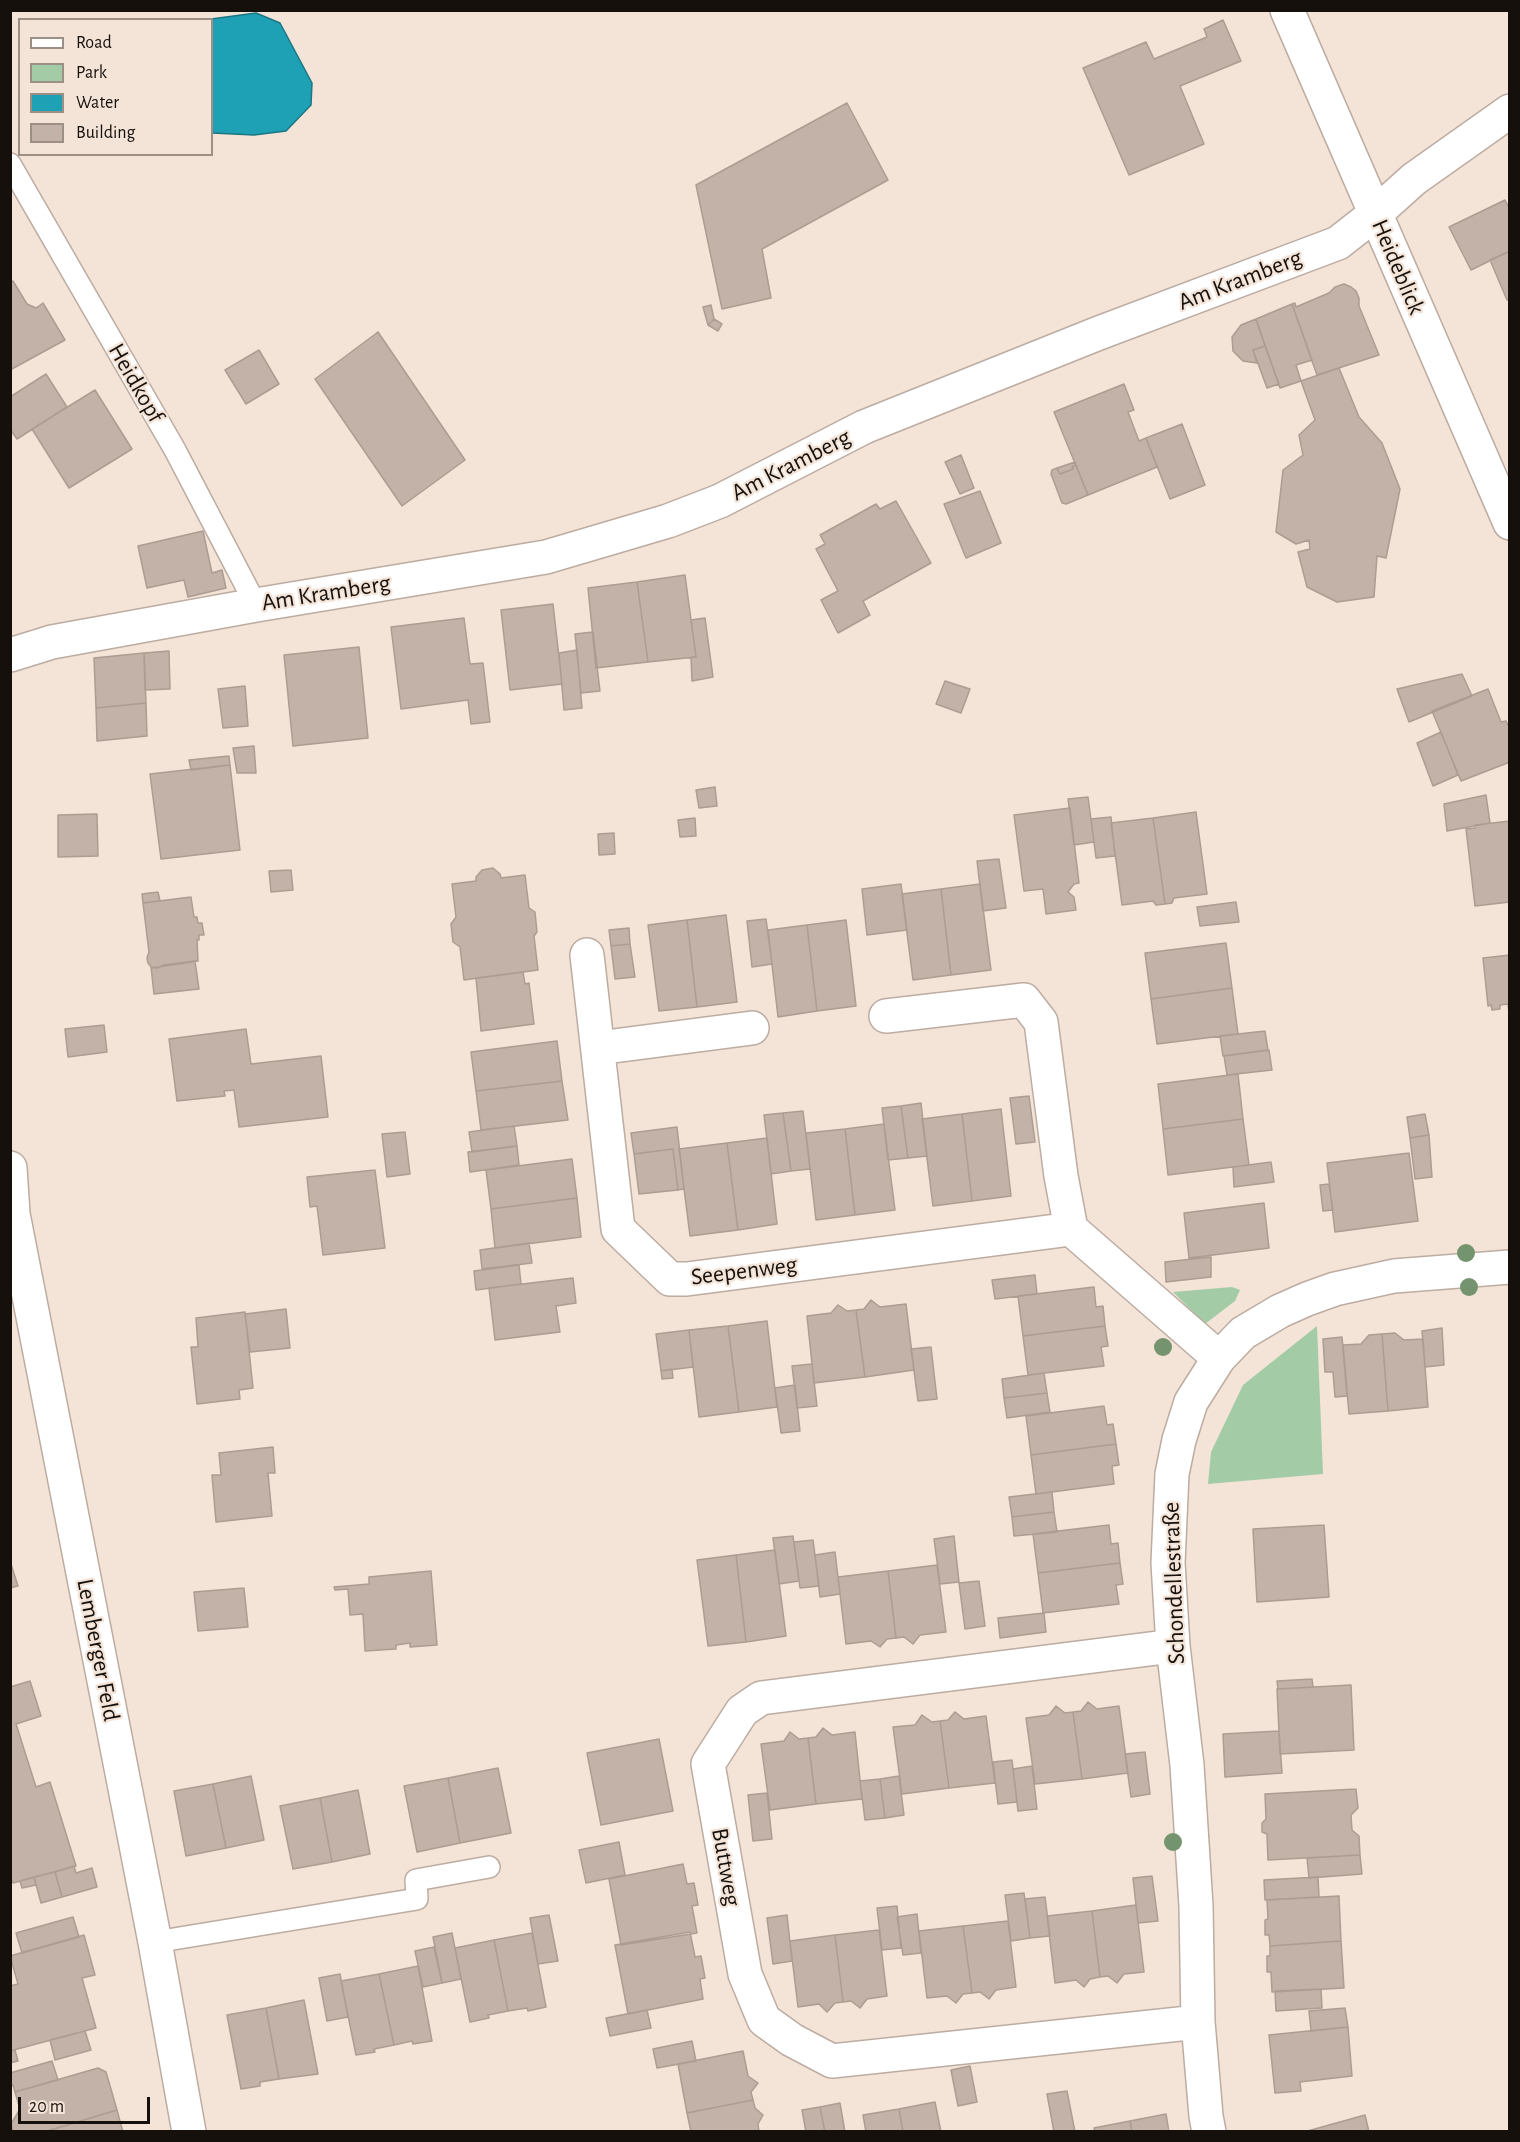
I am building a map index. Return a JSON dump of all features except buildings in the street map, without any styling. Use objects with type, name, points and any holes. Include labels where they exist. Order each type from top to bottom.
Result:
[{"type":"street","name":"Heideblick","points":[[1287,10],[1509,523]]},
{"type":"street","name":"Am Kramberg","points":[[10,655],[52,642],[256,605],[546,557],[668,521],[720,501],[864,427],[1110,329],[1338,243],[1375,214],[1413,179],[1509,111]]},
{"type":"street","name":"Seepenweg","points":[[587,956],[618,1228],[670,1279],[687,1279],[1071,1229]]},
{"type":"street","points":[[886,1016],[1024,1000],[1041,1022],[1061,1176],[1071,1229],[1219,1358]]},
{"type":"street","points":[[598,1048],[753,1028]]},
{"type":"street","name":"Lemberger Feld","points":[[10,1168],[13,1214],[156,1942],[189,2132]]},
{"type":"street","name":"Schondellestraße","points":[[1209,2132],[1198,2022],[1196,1906],[1187,1766],[1173,1646],[1168,1563],[1172,1474],[1179,1440],[1191,1402],[1219,1358],[1244,1333],[1306,1299],[1335,1289],[1394,1276],[1509,1267]]},
{"type":"street","name":"Buttweg","points":[[1173,1646],[760,1698],[742,1711],[708,1764],[745,1974],[764,2020],[792,2040],[832,2061],[1198,2022]]},
{"type":"lane","name":"Heidkopf","points":[[10,164],[175,450],[256,605]]},
{"type":"lane","points":[[156,1942],[417,1899],[416,1880],[489,1867]]},
{"type":"green space","points":[[1232,1287],[1240,1290],[1235,1301],[1205,1324],[1173,1292]]},
{"type":"green space","points":[[1317,1326],[1323,1474],[1208,1484],[1211,1452],[1243,1385]]},
{"type":"water","points":[[256,13],[280,23],[312,83],[311,105],[286,131],[254,135],[213,133],[213,19]]}]
